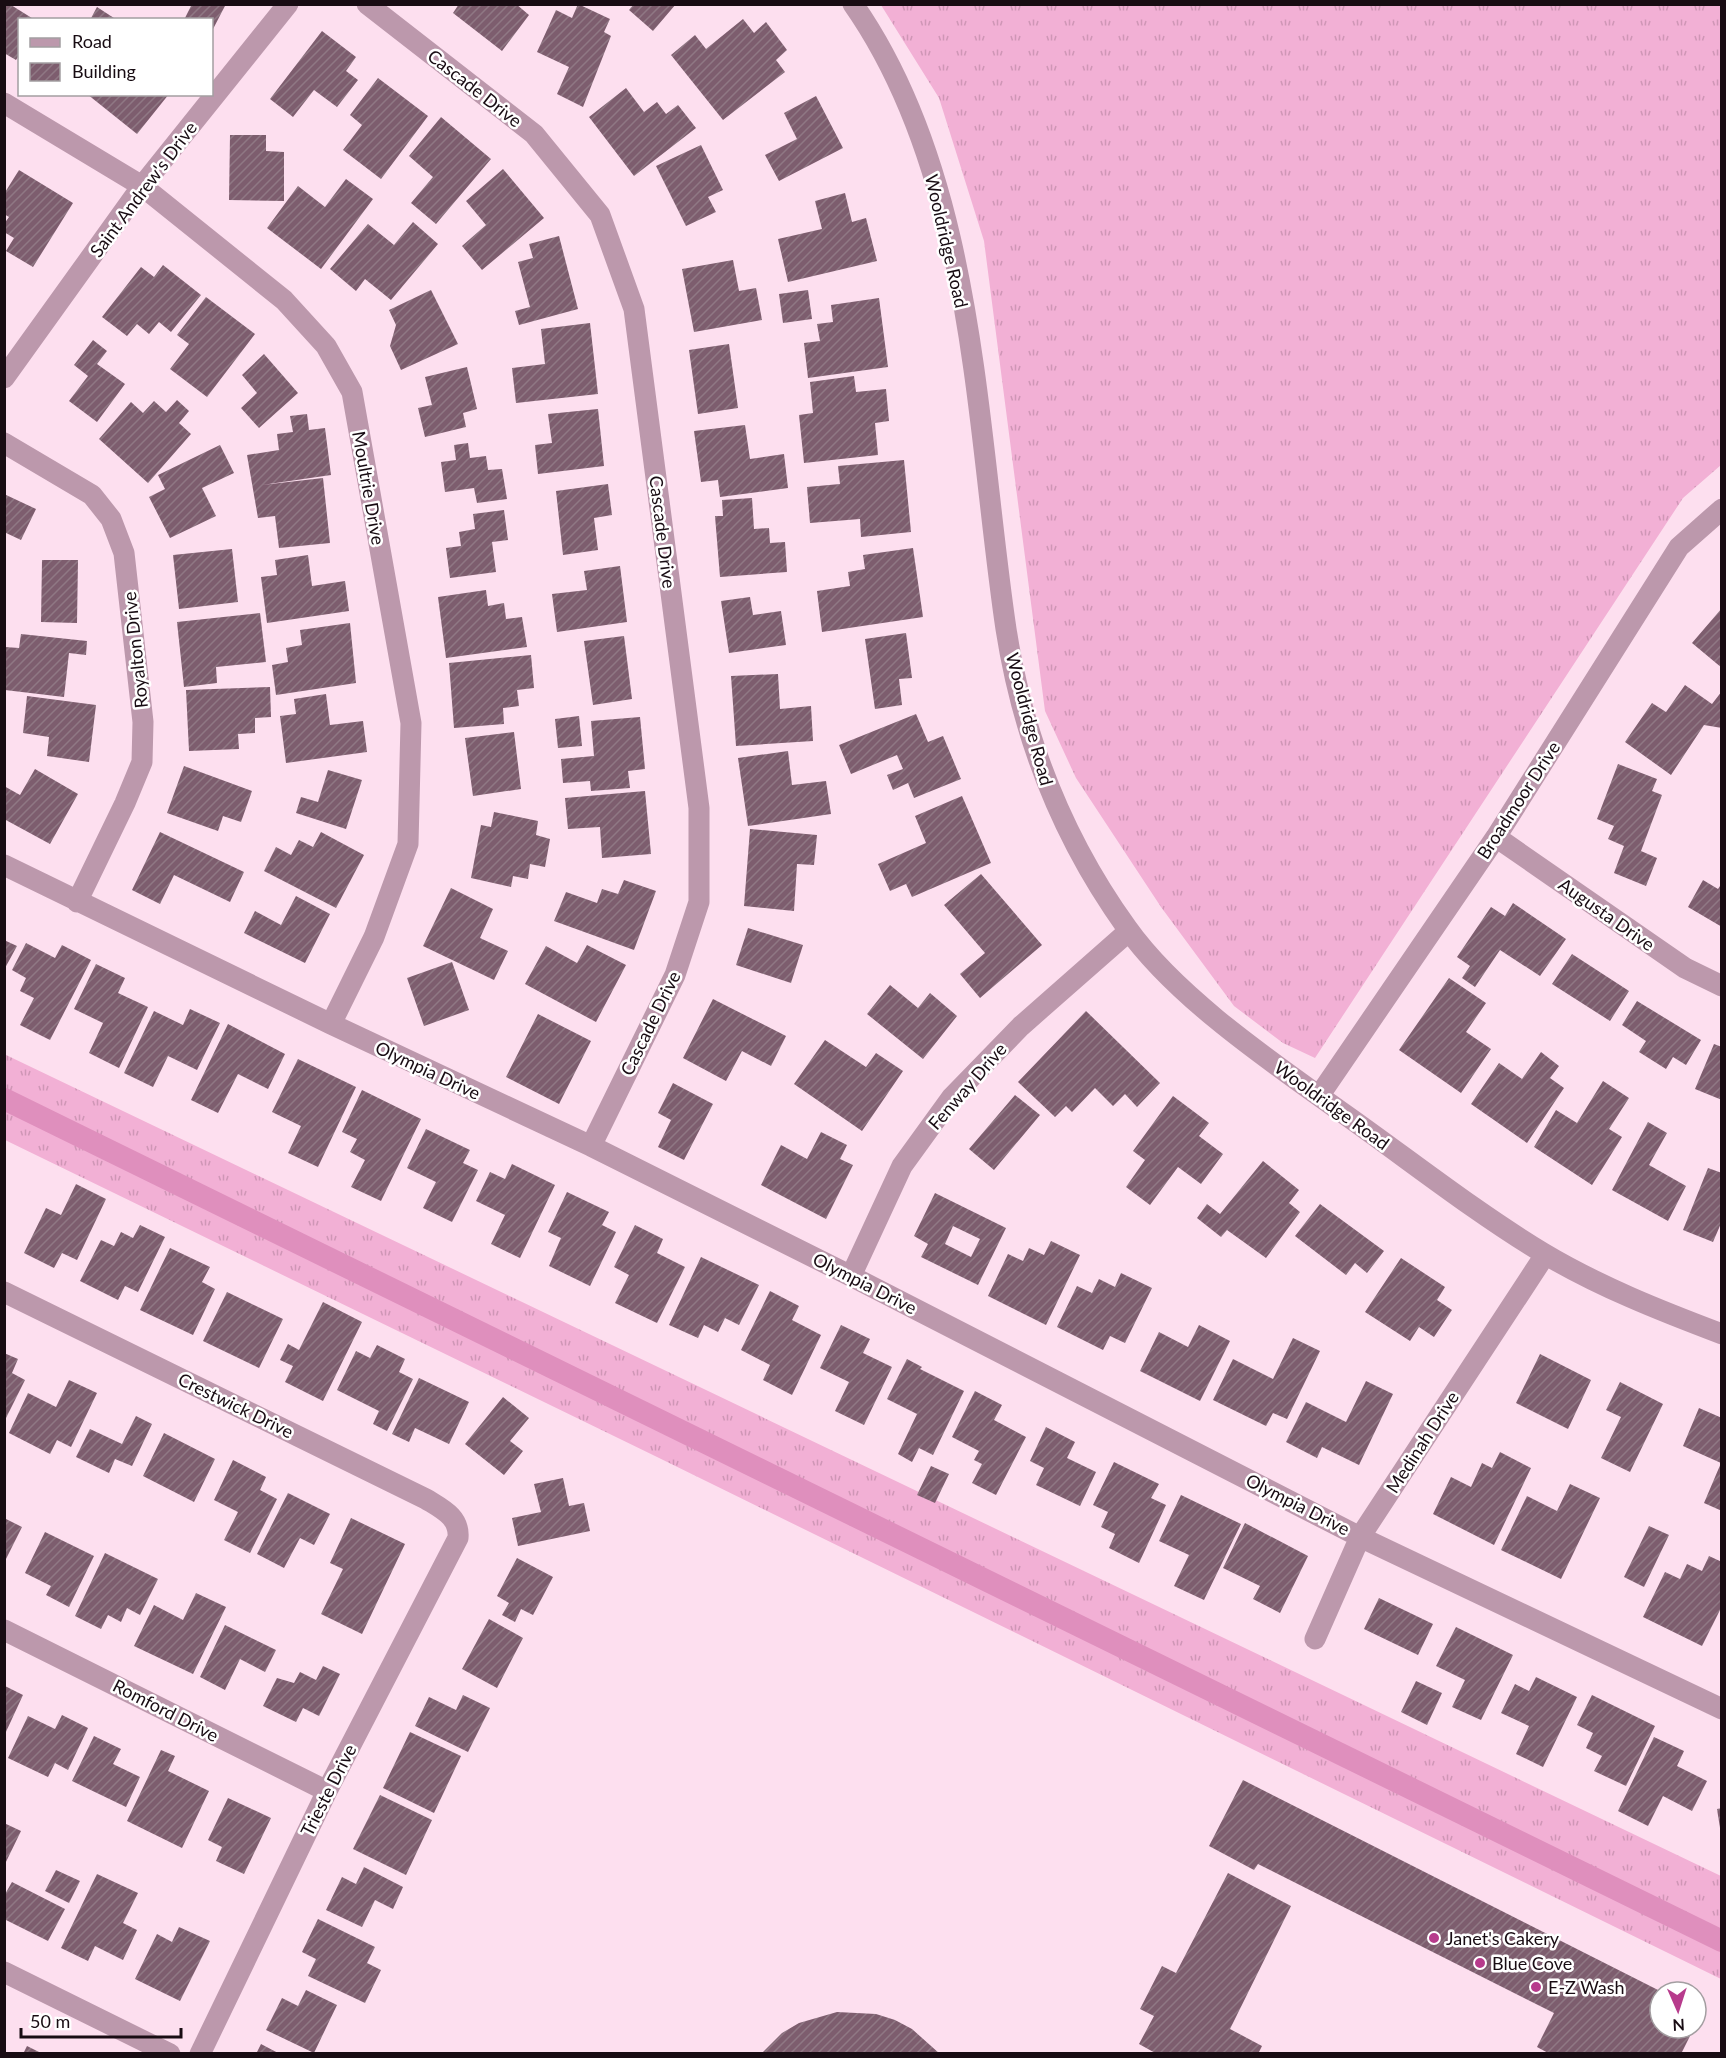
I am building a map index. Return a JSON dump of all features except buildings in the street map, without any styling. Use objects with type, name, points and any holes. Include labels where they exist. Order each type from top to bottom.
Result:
[{"type":"street","name":"Saint Andrew's Drive","points":[[4,378],[142,186],[288,4]]},
{"type":"street","name":"Cascade Drive","points":[[367,4],[534,134],[600,215],[634,309],[699,808],[699,902],[675,975],[591,1146]]},
{"type":"street","name":"Wooldridge Road","points":[[854,4],[894,74],[925,151],[948,230],[965,318],[1007,633],[1023,709],[1050,792],[1072,842],[1129,931],[1170,976],[1240,1038],[1318,1096],[1545,1255],[1659,1310],[1722,1334]]},
{"type":"street","name":"Moultrie Drive","points":[[4,103],[142,186],[284,300],[326,345],[352,392],[411,723],[408,844],[374,937],[331,1024]]},
{"type":"street","name":"Royalton Drive","points":[[4,443],[92,495],[111,519],[124,553],[143,722],[142,762],[125,803],[77,902]]},
{"type":"street","name":"Broadmoor Drive","points":[[1318,1096],[1496,837],[1679,547],[1722,509]]},
{"type":"street","name":"Augusta Drive","points":[[1496,837],[1686,968],[1722,986]]},
{"type":"street","name":"Olympia Drive","points":[[4,865],[331,1024],[591,1146],[851,1276],[1360,1537],[1722,1709]]},
{"type":"street","name":"Fenway Drive","points":[[851,1276],[902,1166],[952,1097],[1021,1026],[1129,931]]},
{"type":"street","name":"Medinah Drive","points":[[1315,1639],[1360,1537],[1545,1255]]},
{"type":"street","name":"Crestwick Drive","points":[[4,1292],[426,1499],[451,1515],[459,1529]]},
{"type":"street","name":"Trieste Drive","points":[[200,2054],[327,1791],[458,1538],[459,1529]]},
{"type":"street","name":"Romford Drive","points":[[4,1630],[327,1791]]},
{"type":"street","points":[[4,1972],[170,2054]]},
{"type":"green space","points":[[881,5],[1721,5],[1721,465],[1683,498],[1315,1058],[1283,1043],[1234,1006],[1161,907],[1076,778],[1045,711],[984,241],[939,98]]},
{"type":"green space","points":[[4,1054],[1721,1876],[1721,1979],[5,1140]]},
{"type":"waterway","points":[[4,1099],[1722,1941]]},
{"type":"place","name":"Janet's Cakery","points":[[1434,1938]]},
{"type":"place","name":"Blue Cove","points":[[1480,1963]]},
{"type":"place","name":"E-Z Wash","points":[[1536,1987]]}]
